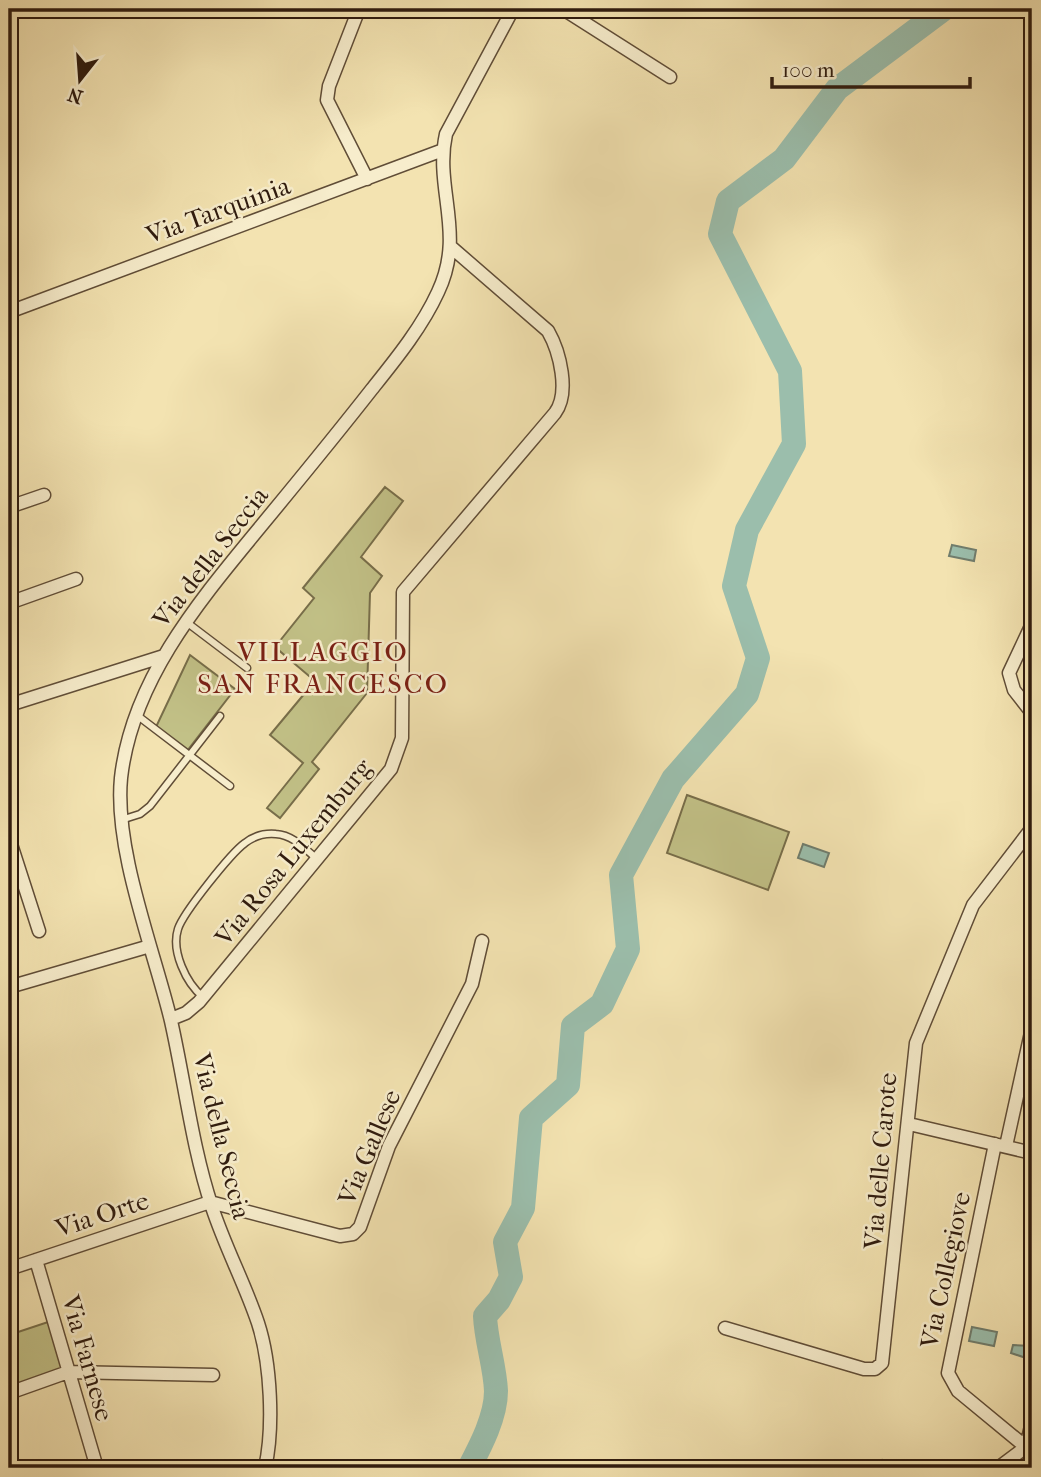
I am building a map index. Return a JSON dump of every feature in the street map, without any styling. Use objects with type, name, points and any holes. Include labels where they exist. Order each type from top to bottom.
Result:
[{"type":"street","points":[[359,9],[329,86],[327,100],[366,179]]},
{"type":"street","name":"Via della Seccia","points":[[265,1468],[269,1422],[261,1338],[210,1202],[170,1019],[121,820],[122,768],[138,716],[164,656],[185,621],[410,339],[441,286],[451,247],[443,150],[454,116],[513,9]]},
{"type":"street","points":[[563,9],[670,77]]},
{"type":"street","name":"Via Tarquinia","points":[[9,312],[443,150]]},
{"type":"street","name":"Via Rosa Luxemburg","points":[[170,1019],[189,1011],[203,997],[388,774],[398,756],[402,733],[400,608],[405,587],[562,402],[557,353],[548,331],[451,247]]},
{"type":"street","points":[[9,507],[44,495]]},
{"type":"street","points":[[9,603],[76,579]]},
{"type":"street","points":[[1032,624],[1009,673],[1014,690],[1032,713]]},
{"type":"street","points":[[9,705],[164,656]]},
{"type":"street","name":"Via delle Carote","points":[[725,1328],[864,1370],[880,1366],[885,1355],[886,1304],[896,1249],[909,1124],[911,1068],[916,1043],[958,937],[982,891],[1032,828]]},
{"type":"street","points":[[9,838],[38,931]]},
{"type":"street","name":"Via Gallese","points":[[210,1202],[340,1236],[356,1231],[386,1153],[469,991],[482,941]]},
{"type":"street","points":[[9,987],[150,946]]},
{"type":"street","name":"Via Collegiove","points":[[1029,1450],[958,1391],[948,1373],[1000,1145],[1032,1028]]},
{"type":"street","points":[[909,1124],[1032,1153]]},
{"type":"street","name":"Via Orte","points":[[9,1269],[210,1202]]},
{"type":"street","name":"Via Farnese","points":[[36,1260],[97,1468]]},
{"type":"street","points":[[9,1393],[68,1372],[213,1375]]},
{"type":"street","points":[[998,1468],[1029,1450],[1032,1422]]},
{"type":"lane","points":[[185,621],[247,668]]},
{"type":"lane","points":[[138,716],[230,786]]},
{"type":"lane","points":[[121,820],[140,814],[150,806],[220,716]]},
{"type":"lane","points":[[203,997],[191,987],[184,973],[177,931],[183,918],[235,852],[255,837],[278,834],[296,841],[317,859]]},
{"type":"shaded area","points":[[385,487],[403,501],[361,557],[382,576],[370,593],[367,693],[312,762],[319,769],[280,818],[267,808],[303,763],[270,735],[315,681],[275,647],[314,598],[303,588]]},
{"type":"shaded area","points":[[952,545],[976,550],[974,561],[949,556]]},
{"type":"shaded area","points":[[190,655],[235,689],[187,751],[156,727]]},
{"type":"shaded area","points":[[687,795],[789,832],[768,890],[667,853]]},
{"type":"shaded area","points":[[803,844],[829,853],[824,867],[798,858]]},
{"type":"shaded area","points":[[48,1322],[65,1372],[9,1391],[9,1335]]},
{"type":"shaded area","points":[[972,1327],[997,1332],[994,1346],[969,1341]]},
{"type":"shaded area","points":[[1013,1345],[1032,1346],[1032,1360],[1011,1353]]},
{"type":"waterway","points":[[469,1468],[487,1431],[495,1401],[495,1382],[485,1316],[499,1300],[511,1277],[505,1242],[523,1208],[531,1118],[568,1085],[573,1026],[602,1004],[628,949],[621,875],[673,779],[747,694],[758,658],[734,586],[747,530],[794,444],[790,371],[720,234],[728,201],[784,159],[837,89],[944,9]]},
{"type":"waterway","points":[[862,1468],[882,1461]]},
{"type":"district","name":"VILLAGGIO SAN FRANCESCO","points":[[323,667]]}]
